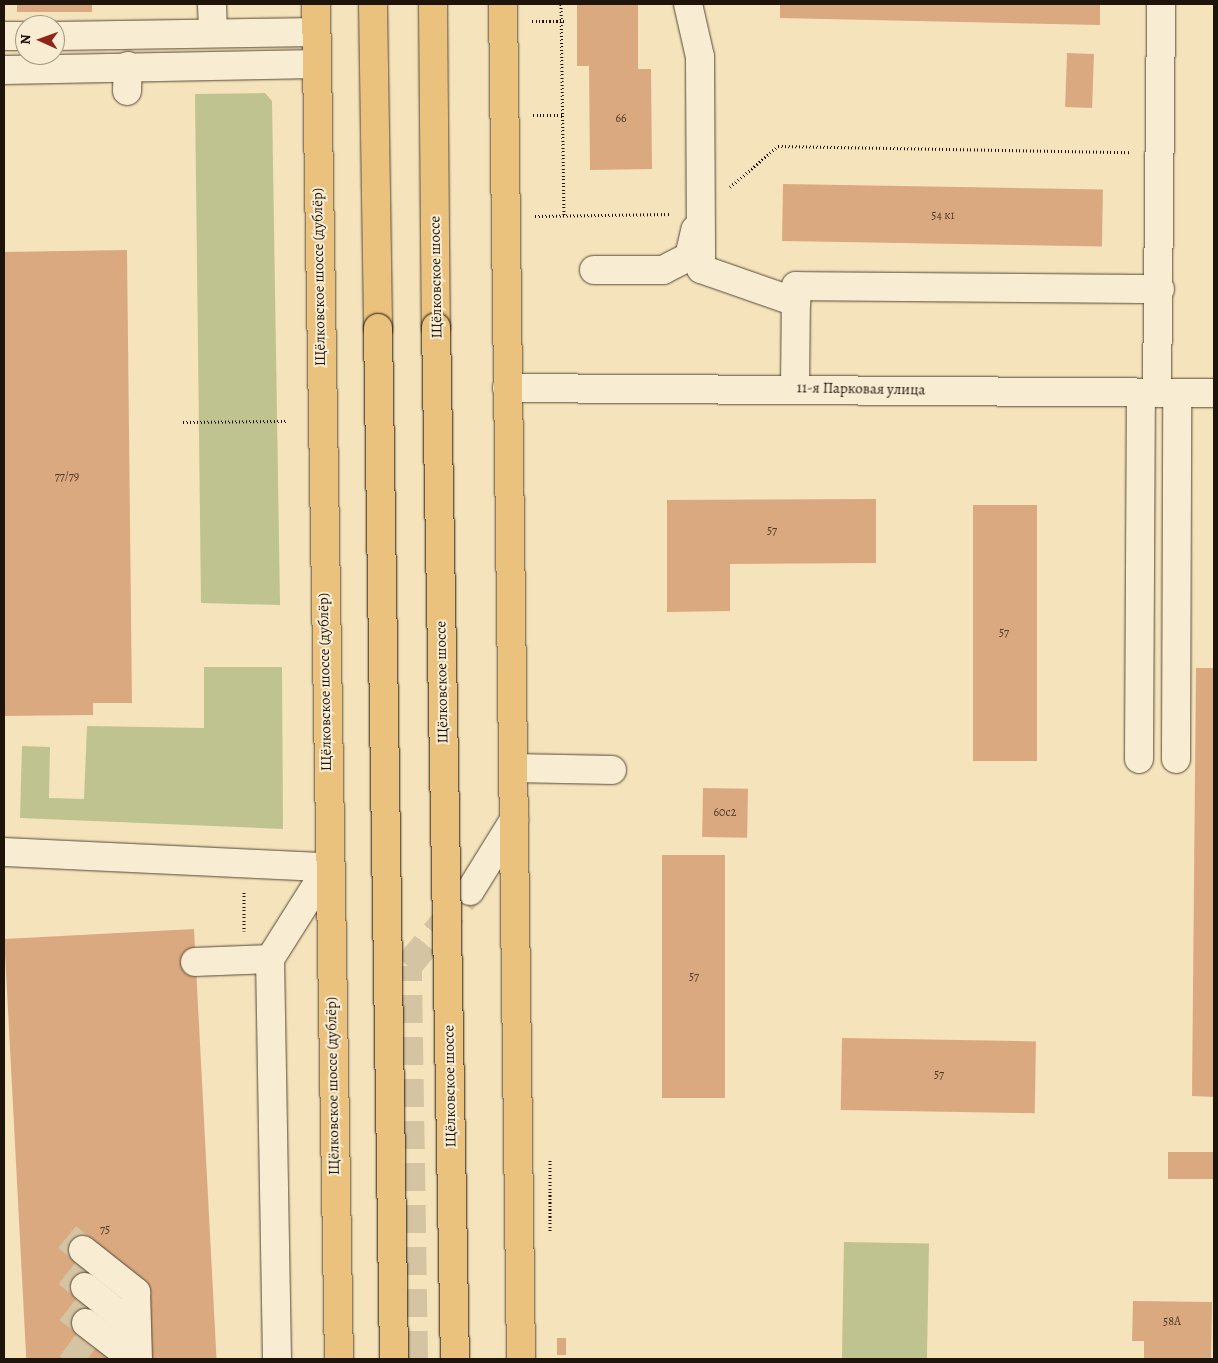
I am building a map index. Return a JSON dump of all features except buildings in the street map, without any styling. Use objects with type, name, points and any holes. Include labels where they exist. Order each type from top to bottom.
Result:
[{"type":"main road","name":"Щёлковское шоссе (дублёр)","points":[[316,4],[328,867],[339,1359]]},
{"type":"main road","points":[[373,4],[394,1359]]},
{"type":"main road","name":"Щёлковское шоссе","points":[[433,4],[436,327],[455,1359]]},
{"type":"main road","points":[[503,4],[521,1359]]},
{"type":"street","points":[[212,4],[213,33]]},
{"type":"street","points":[[688,4],[700,57],[699,214],[701,269],[796,302]]},
{"type":"street","points":[[1139,759],[1158,393],[1161,4]]},
{"type":"street","points":[[65,36],[316,32]]},
{"type":"street","points":[[4,70],[127,78],[317,64]]},
{"type":"street","points":[[594,270],[663,270],[689,257],[699,214]]},
{"type":"street","points":[[795,388],[796,286],[1160,290]]},
{"type":"street","name":"11-я Парковая улица","points":[[507,388],[795,388],[1214,393]]},
{"type":"street","points":[[1158,393],[1176,758]]},
{"type":"street","points":[[514,768],[612,770]]},
{"type":"street","points":[[470,891],[514,820]]},
{"type":"street","points":[[8,859],[328,867]]},
{"type":"street","points":[[277,1359],[270,959],[328,867]]},
{"type":"street","points":[[195,962],[270,959]]},
{"type":"street","points":[[83,1250],[136,1292],[138,1359]]},
{"type":"street","points":[[84,1287],[137,1328]]},
{"type":"street","points":[[86,1323],[133,1359]]},
{"type":"path","points":[[561,4],[564,21],[564,216]]},
{"type":"path","points":[[530,21],[564,21]]},
{"type":"path","points":[[531,115],[564,115]]},
{"type":"path","points":[[532,216],[699,214],[778,146],[1161,152]]},
{"type":"path","points":[[183,422],[286,421]]},
{"type":"green space","points":[[265,93],[272,101],[280,605],[201,603],[195,94]]},
{"type":"green space","points":[[204,667],[282,667],[283,829],[20,818],[22,746],[50,747],[49,798],[84,799],[87,726],[204,728]]},
{"type":"green space","points":[[844,1242],[929,1243],[927,1359],[842,1359]]},
{"type":"tunnel","points":[[414,1359],[408,966],[470,891]]},
{"type":"tunnel","points":[[67,1237],[83,1250]]},
{"type":"tunnel","points":[[67,1273],[85,1287]]},
{"type":"tunnel","points":[[68,1309],[86,1323]]},
{"type":"tunnel","points":[[68,1345],[87,1359]]}]
